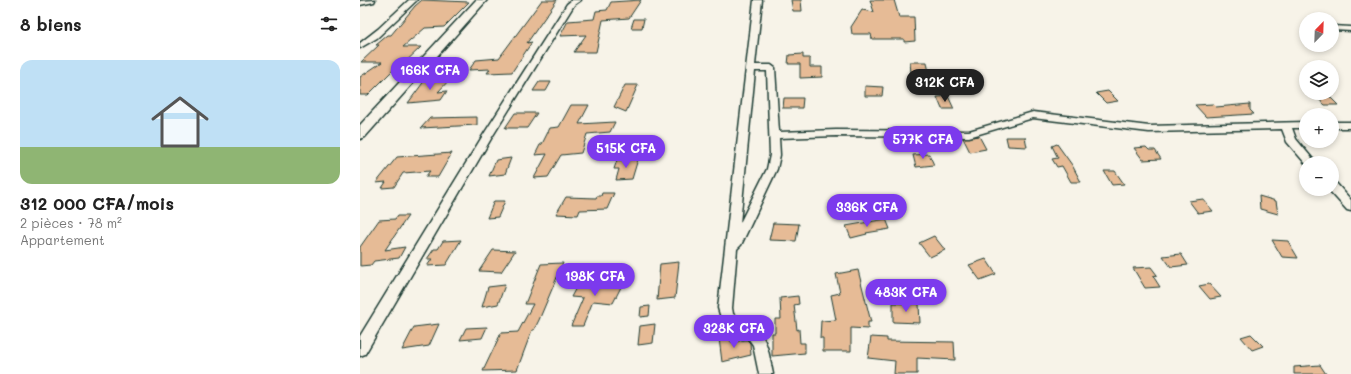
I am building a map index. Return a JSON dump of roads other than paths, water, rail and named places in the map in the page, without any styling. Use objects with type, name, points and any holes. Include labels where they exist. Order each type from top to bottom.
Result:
[{"type":"street","points":[[360,3],[371,0]]},
{"type":"street","points":[[360,46],[377,35],[397,13],[413,0]]},
{"type":"street","points":[[360,134],[482,0]]},
{"type":"street","points":[[360,349],[487,137],[571,4],[577,0]]},
{"type":"street","points":[[758,0],[725,308],[727,317],[753,334],[760,343],[766,374]]},
{"type":"street","points":[[1339,28],[1351,29]]},
{"type":"street","points":[[731,253],[772,169],[775,155],[772,68],[750,68]]},
{"type":"street","points":[[775,135],[836,133],[969,134],[1033,115],[1149,129],[1299,125]]},
{"type":"street","points":[[1286,125],[1291,140],[1305,156]]},
{"type":"street","points":[[1339,125],[1351,125]]},
{"type":"street","points":[[1339,194],[1351,207]]}]
